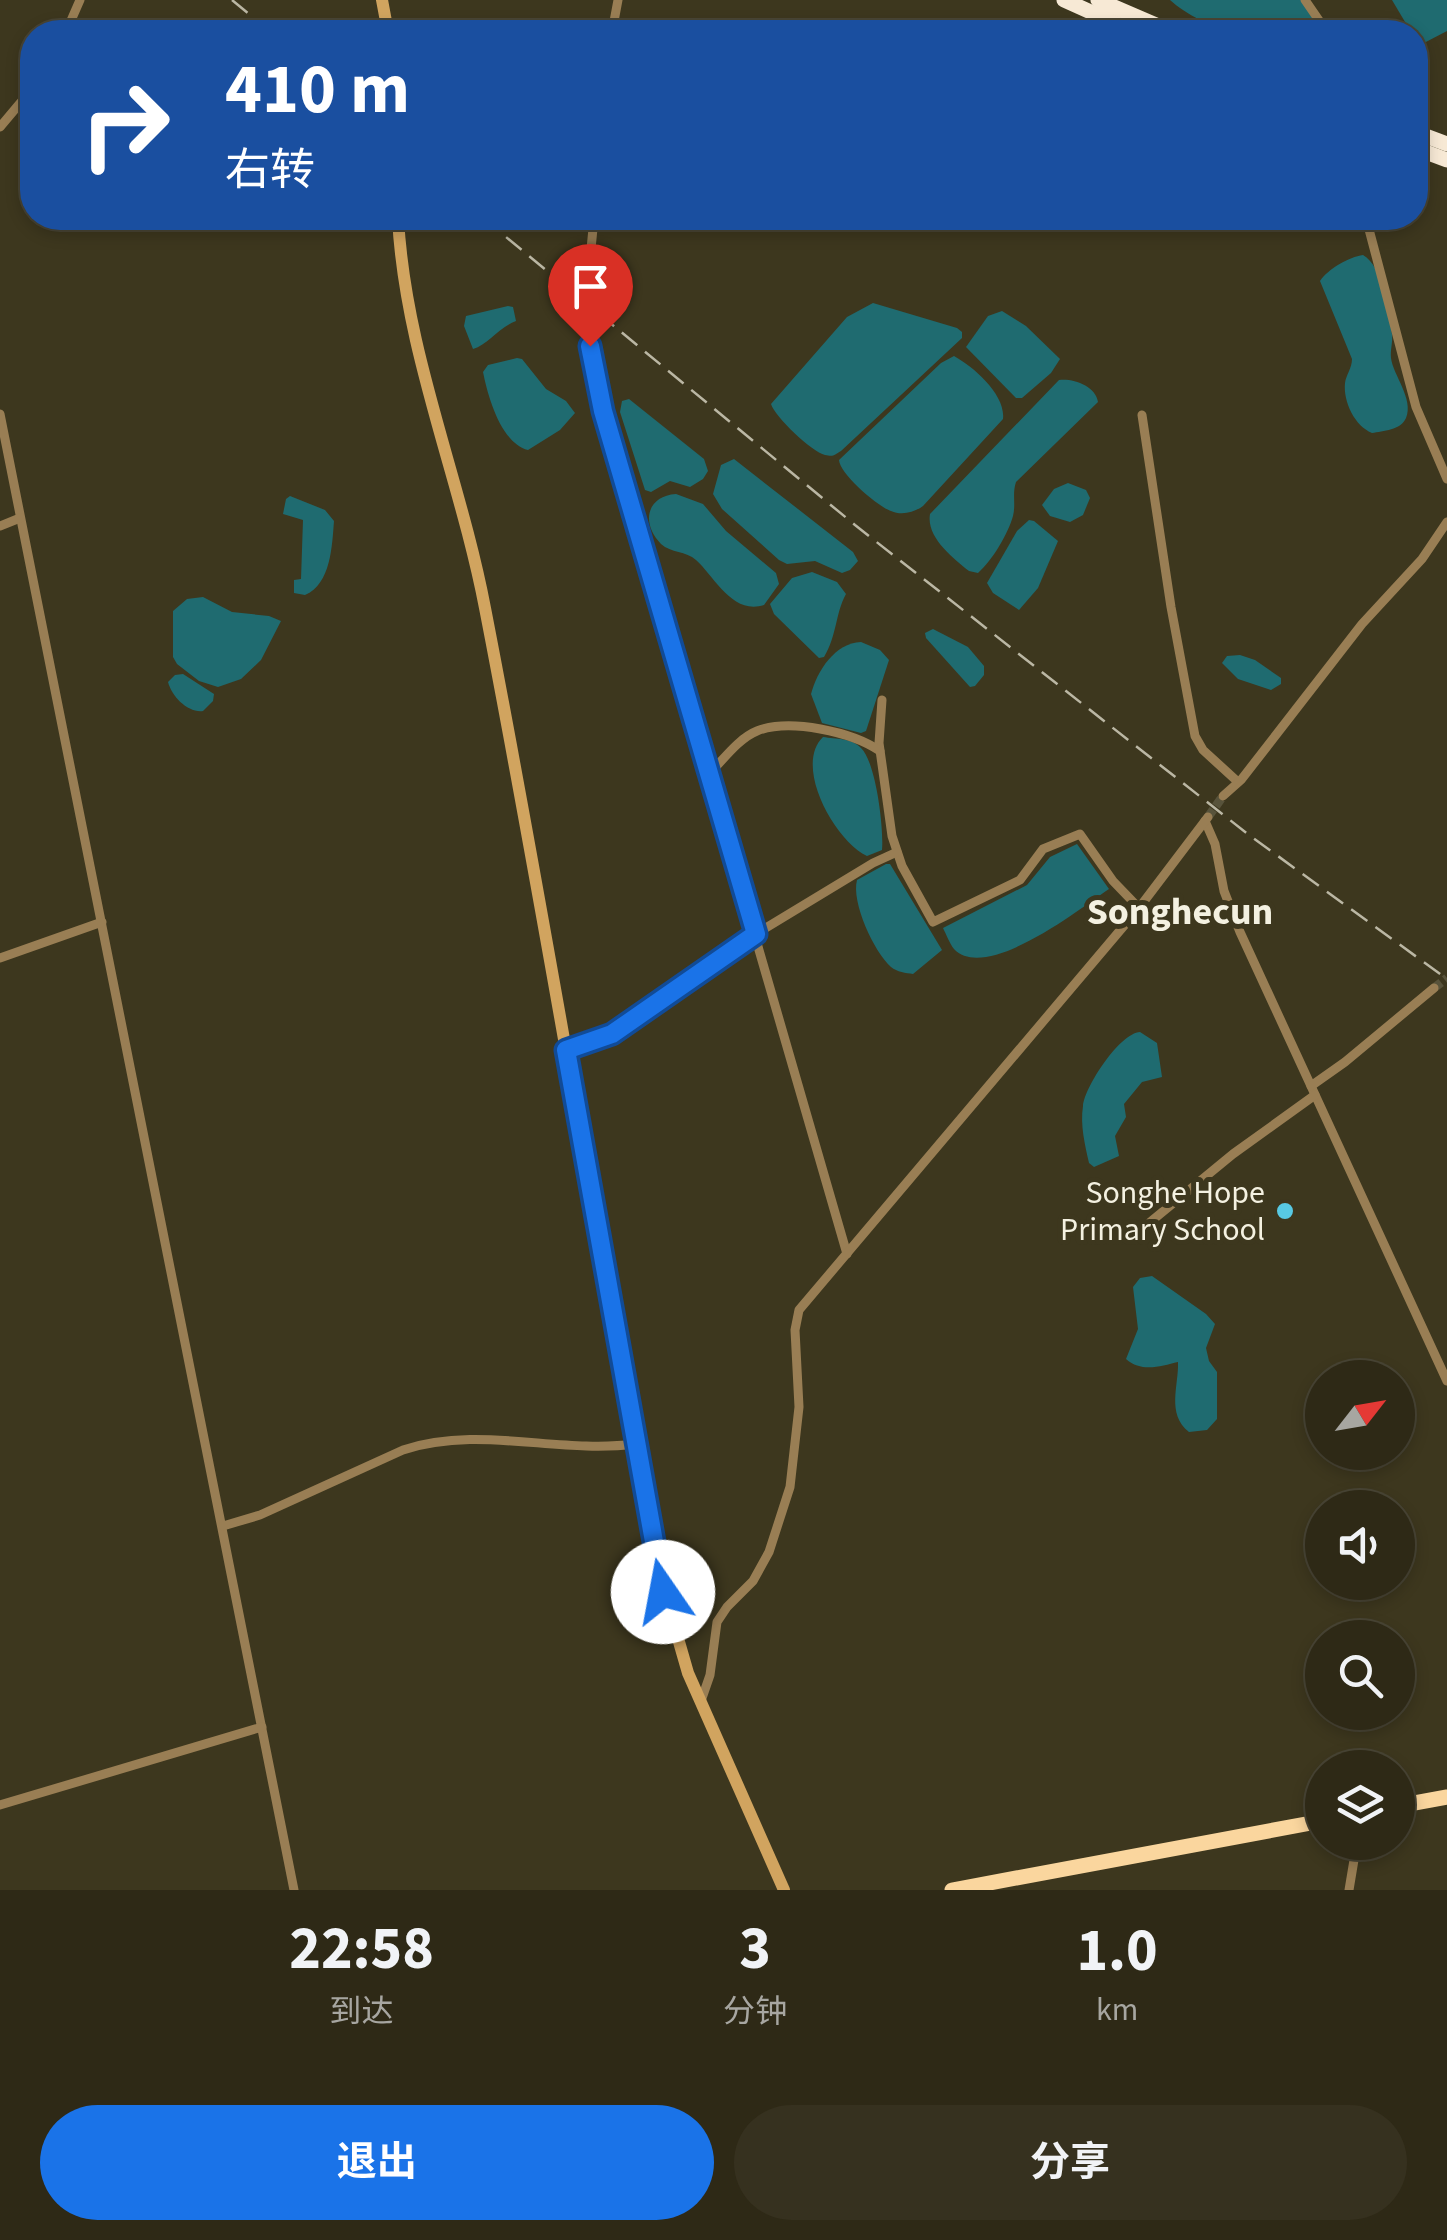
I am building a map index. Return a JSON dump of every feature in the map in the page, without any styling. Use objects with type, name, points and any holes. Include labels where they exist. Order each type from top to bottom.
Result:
[{"type":"highway","points":[[1064,0],[1108,20]]},
{"type":"highway","points":[[1098,0],[1144,20]]},
{"type":"highway","points":[[1415,1803],[1447,1797]]},
{"type":"highway","points":[[952,1890],[1305,1823]]},
{"type":"main road","points":[[399,230],[411,322],[478,572],[663,1592],[682,1657],[784,1890]]},
{"type":"street","points":[[0,128],[20,104]]},
{"type":"street","points":[[588,280],[593,230]]},
{"type":"street","points":[[1369,230],[1416,408],[1447,479]]},
{"type":"street","points":[[588,315],[603,411],[847,1254]]},
{"type":"street","points":[[0,414],[294,1890]]},
{"type":"street","points":[[1142,415],[1195,736],[1203,750],[1238,782]]},
{"type":"street","points":[[0,526],[20,518]]},
{"type":"street","points":[[1223,796],[1362,624],[1422,559],[1447,522]]},
{"type":"street","points":[[882,700],[881,752],[897,852],[933,922],[1020,880],[1042,849],[1080,834],[1138,908]]},
{"type":"street","points":[[710,774],[746,738],[764,729],[813,729],[843,734],[881,752]]},
{"type":"street","points":[[700,1701],[710,1675],[717,1622],[726,1606],[753,1580],[769,1552],[790,1487],[799,1407],[796,1316],[1138,908],[1206,819],[1224,891],[1240,932],[1447,1381]]},
{"type":"street","points":[[566,1050],[612,1034],[756,934],[897,852]]},
{"type":"street","points":[[0,958],[102,922]]},
{"type":"street","points":[[1132,1237],[1434,988]]},
{"type":"street","points":[[222,1526],[260,1515],[404,1450],[426,1444],[472,1440],[582,1448],[635,1444]]},
{"type":"street","points":[[0,1805],[262,1727]]},
{"type":"street","points":[[1349,1890],[1353,1860]]},
{"type":"water","points":[[1170,0],[1301,0],[1313,16],[1310,20],[1201,20]]},
{"type":"water","points":[[1392,0],[1447,0],[1447,31],[1428,41],[1428,20],[1404,20]]},
{"type":"water","points":[[1363,255],[1376,269],[1384,291],[1392,334],[1391,358],[1408,411],[1400,425],[1372,433],[1360,425],[1348,405],[1345,383],[1352,359],[1320,281],[1339,264]]},
{"type":"water","points":[[873,303],[957,328],[962,338],[841,451],[825,455],[795,433],[771,404],[847,317]]},
{"type":"water","points":[[513,307],[516,321],[473,349],[464,326],[466,316]]},
{"type":"water","points":[[1002,311],[1026,326],[1060,359],[1051,373],[1022,398],[1016,398],[966,347],[988,316]]},
{"type":"water","points":[[954,356],[994,391],[1003,419],[923,506],[908,513],[891,511],[860,489],[839,460],[941,363]]},
{"type":"water","points":[[517,358],[575,413],[560,430],[528,450],[503,429],[483,372],[488,365]]},
{"type":"water","points":[[1059,380],[1083,384],[1098,402],[1016,482],[1013,516],[1003,539],[978,573],[969,571],[936,539],[930,514]]},
{"type":"water","points":[[629,399],[704,459],[708,471],[703,479],[690,487],[670,481],[651,492],[645,490],[620,412],[622,401]]},
{"type":"water","points":[[734,459],[853,552],[858,561],[842,573],[815,561],[787,564],[779,560],[722,509],[713,494],[721,465]]},
{"type":"water","points":[[1068,483],[1086,490],[1090,498],[1083,515],[1070,522],[1050,516],[1042,505],[1054,489]]},
{"type":"water","points":[[676,494],[703,504],[726,531],[776,573],[779,584],[764,605],[753,607],[733,600],[696,560],[661,544],[651,528],[650,512],[658,500]]},
{"type":"water","points":[[290,496],[325,510],[334,521],[325,573],[314,590],[305,595],[294,593],[294,580],[301,579],[303,520],[283,514]]},
{"type":"water","points":[[1029,520],[1058,541],[1038,588],[1019,610],[993,593],[987,583],[1017,531]]},
{"type":"water","points":[[812,572],[837,582],[846,594],[828,649],[819,658],[774,614],[770,604],[792,578]]},
{"type":"water","points":[[203,597],[232,612],[281,621],[261,660],[241,679],[218,687],[199,681],[173,657],[173,611],[187,599]]},
{"type":"water","points":[[933,629],[968,647],[984,666],[984,675],[975,686],[970,687],[926,638],[925,633]]},
{"type":"water","points":[[861,642],[880,650],[889,660],[866,731],[861,733],[822,723],[811,694],[818,676],[835,653]]},
{"type":"water","points":[[1240,655],[1281,678],[1281,684],[1271,690],[1238,679],[1222,663],[1227,656]]},
{"type":"water","points":[[183,674],[214,694],[203,711],[186,707],[170,688],[168,682]]},
{"type":"water","points":[[823,737],[853,742],[866,756],[878,796],[882,850],[867,856],[855,848],[822,802],[813,766],[815,750]]},
{"type":"water","points":[[1077,844],[1109,889],[1010,950],[988,957],[969,957],[954,949],[943,928],[1027,885],[1050,857]]},
{"type":"water","points":[[890,864],[942,950],[913,974],[896,970],[884,960],[865,926],[857,901],[857,880]]},
{"type":"water","points":[[1140,1032],[1157,1043],[1162,1077],[1142,1082],[1124,1104],[1126,1117],[1115,1136],[1119,1156],[1094,1167],[1089,1163],[1083,1135],[1085,1097],[1114,1051]]},
{"type":"water","points":[[1152,1276],[1215,1324],[1206,1348],[1217,1372],[1217,1419],[1207,1430],[1189,1432],[1178,1417],[1178,1362],[1145,1367],[1126,1359],[1138,1329],[1133,1287],[1140,1278]]},
{"type":"tunnel","points":[[588,280],[588,315]]},
{"type":"tunnel","points":[[1208,817],[1223,796]]},
{"type":"tunnel","points":[[1434,988],[1447,978]]},
{"type":"railway","points":[[232,0],[256,20]]},
{"type":"railway","points":[[498,230],[855,525],[1249,835],[1447,979]]},
{"type":"place","name":"Songhe Hope Primary School","points":[[1285,1211]]},
{"type":"district","name":"Songhecun","points":[[1180,912]]},
{"type":"route","points":[[590,346],[603,411],[756,934],[612,1034],[566,1050],[663,1592]]}]
